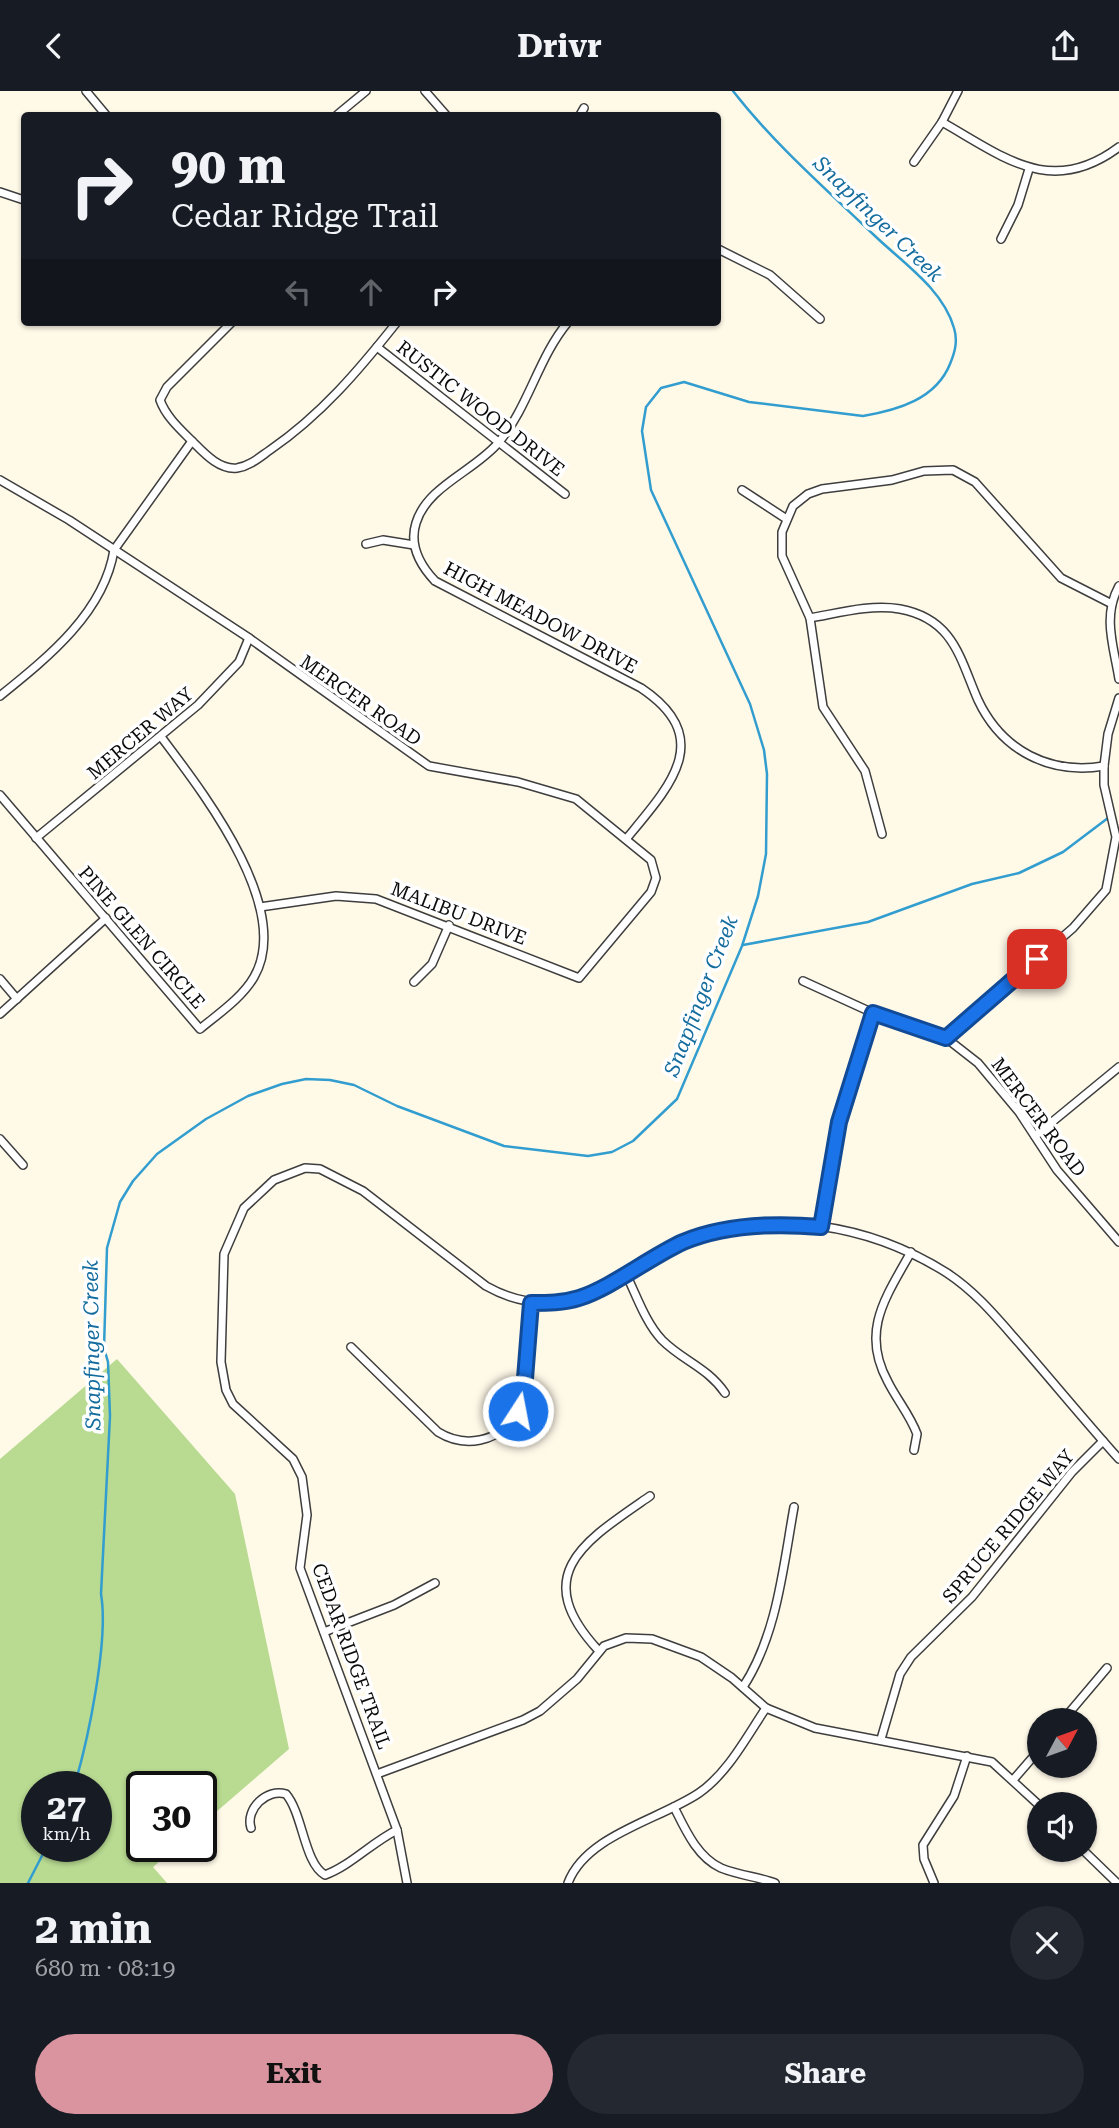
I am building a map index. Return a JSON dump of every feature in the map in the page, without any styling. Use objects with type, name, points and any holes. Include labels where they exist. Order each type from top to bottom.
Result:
[{"type":"street","points":[[86,91],[104,112]]},
{"type":"street","points":[[341,112],[366,91]]},
{"type":"street","points":[[425,91],[443,112]]},
{"type":"street","points":[[914,162],[942,122],[958,91]]},
{"type":"street","points":[[942,122],[1029,169],[1051,171],[1087,166],[1119,147]]},
{"type":"street","points":[[1001,239],[1018,205],[1029,169]]},
{"type":"street","points":[[0,192],[21,199]]},
{"type":"street","points":[[721,250],[770,275],[820,319]]},
{"type":"street","points":[[228,326],[161,394],[162,406],[205,455],[223,466],[236,468],[251,463],[295,433],[355,377],[394,326]]},
{"type":"street","points":[[366,544],[383,540],[414,545],[416,521],[423,507],[434,494],[482,460],[498,442],[522,411],[544,362],[566,326]]},
{"type":"street","name":"RUSTIC WOOD DRIVE","points":[[377,347],[565,494]]},
{"type":"street","points":[[0,696],[71,634],[85,614],[112,563],[114,550],[192,441]]},
{"type":"street","points":[[882,834],[865,771],[823,706],[810,618],[782,556],[785,518],[800,499],[822,489],[892,480],[923,471],[953,470],[975,482],[1061,578],[1110,603]]},
{"type":"street","name":"MERCER ROAD","points":[[0,480],[249,638],[429,766],[518,782],[576,799],[651,860],[656,879],[651,893],[621,928]]},
{"type":"street","points":[[742,490],[785,518]]},
{"type":"street","name":"HIGH MEADOW DRIVE","points":[[414,545],[418,559],[435,581],[640,688],[660,701],[671,714],[678,728],[680,762],[670,784],[627,838]]},
{"type":"street","points":[[1119,586],[1110,603],[1111,637],[1119,679]]},
{"type":"street","points":[[810,618],[877,607],[900,609],[925,618],[953,642],[992,725],[1016,748],[1063,768],[1104,766]]},
{"type":"street","name":"MERCER WAY","points":[[36,838],[162,738],[239,663],[249,638]]},
{"type":"street","points":[[946,1038],[1093,908],[1105,890],[1117,837],[1104,785],[1104,766],[1108,734],[1119,698]]},
{"type":"street","name":"PINE GLEN CIRCLE","points":[[0,795],[200,1029],[242,993],[254,977],[262,940],[260,907],[242,858],[214,806],[162,738]]},
{"type":"street","name":"MALIBU DRIVE","points":[[260,907],[336,896],[358,896],[398,905],[579,978],[621,928]]},
{"type":"street","points":[[0,1013],[106,918]]},
{"type":"street","points":[[414,982],[432,964],[449,925]]},
{"type":"street","points":[[0,979],[17,999]]},
{"type":"street","name":"MERCER ROAD","points":[[803,982],[873,1013],[946,1038],[978,1063],[999,1086],[1057,1170],[1119,1242]]},
{"type":"street","points":[[821,1227],[839,1122],[873,1013]]},
{"type":"street","points":[[1035,1136],[1119,1067]]},
{"type":"street","points":[[0,1139],[23,1165]]},
{"type":"street","name":"CEDAR RIDGE TRAIL","points":[[407,1883],[397,1830],[300,1568],[307,1515],[302,1477],[293,1459],[244,1417],[226,1390],[221,1362],[224,1254],[244,1208],[274,1180],[305,1168],[320,1169],[363,1191],[486,1286],[507,1298],[531,1303],[578,1298],[687,1241],[710,1234],[774,1223],[869,1235],[911,1252],[973,1293],[1119,1459]]},
{"type":"street","points":[[911,1252],[880,1310],[874,1341],[885,1378],[917,1434],[914,1450]]},
{"type":"street","points":[[625,1272],[660,1337],[675,1352],[713,1375],[725,1393]]},
{"type":"street","points":[[351,1347],[438,1432],[453,1439],[488,1438],[497,1433],[518,1411],[524,1391],[531,1303]]},
{"type":"street","name":"SPRUCE RIDGE WAY","points":[[881,1739],[900,1674],[911,1657],[972,1597],[1072,1472],[1103,1441]]},
{"type":"street","points":[[598,1650],[566,1604],[564,1584],[582,1549],[650,1496]]},
{"type":"street","points":[[743,1687],[756,1664],[777,1601],[794,1507]]},
{"type":"street","points":[[324,1632],[394,1605],[435,1583]]},
{"type":"street","points":[[377,1774],[523,1720],[540,1711],[585,1672],[598,1650],[626,1638],[652,1639],[701,1657],[743,1687],[766,1708],[815,1728],[992,1762],[1027,1793]]},
{"type":"street","points":[[1073,1708],[1107,1668]]},
{"type":"street","points":[[568,1883],[591,1849],[674,1807],[710,1783],[766,1708]]},
{"type":"street","points":[[934,1883],[924,1859],[923,1845],[954,1796],[967,1756]]},
{"type":"street","points":[[1013,1780],[1027,1764]]},
{"type":"street","points":[[251,1828],[251,1810],[259,1802],[270,1794],[286,1794],[298,1814],[313,1864],[325,1875],[352,1860],[372,1842],[397,1830]]},
{"type":"street","points":[[674,1807],[698,1849],[709,1860],[721,1868],[775,1883]]},
{"type":"street","points":[[1095,1862],[1116,1883]]},
{"type":"green space","points":[[117,1359],[235,1494],[289,1749],[217,1811],[217,1771],[126,1771],[126,1862],[159,1862],[153,1867],[167,1883],[0,1883],[0,1459]]},
{"type":"waterway","name":"Snapfinger Creek","points":[[78,1771],[91,1718],[102,1637],[101,1594],[110,1416],[108,1362],[104,1348],[107,1248],[120,1202],[133,1181],[157,1154],[206,1119],[248,1096],[306,1079],[354,1085],[397,1106],[504,1146],[588,1156],[612,1152],[633,1141],[677,1099],[742,946],[758,896],[766,854],[767,774],[764,750],[750,704],[651,490],[642,431],[646,407],[661,388],[684,382],[749,402],[863,416],[902,406],[926,394],[944,376],[955,351],[956,337],[949,314],[931,289],[801,166],[733,91]]},
{"type":"waterway","points":[[743,945],[868,922],[972,884],[1019,873],[1063,852],[1108,818]]},
{"type":"waterway","name":"Snapfinger Creek","points":[[28,1883],[39,1862]]},
{"type":"route","points":[[518,1411],[524,1391],[531,1303],[564,1302],[587,1295],[665,1251],[710,1234],[774,1223],[821,1227],[839,1122],[848,1085],[873,1013],[916,1025],[946,1038],[1037,959]]}]
